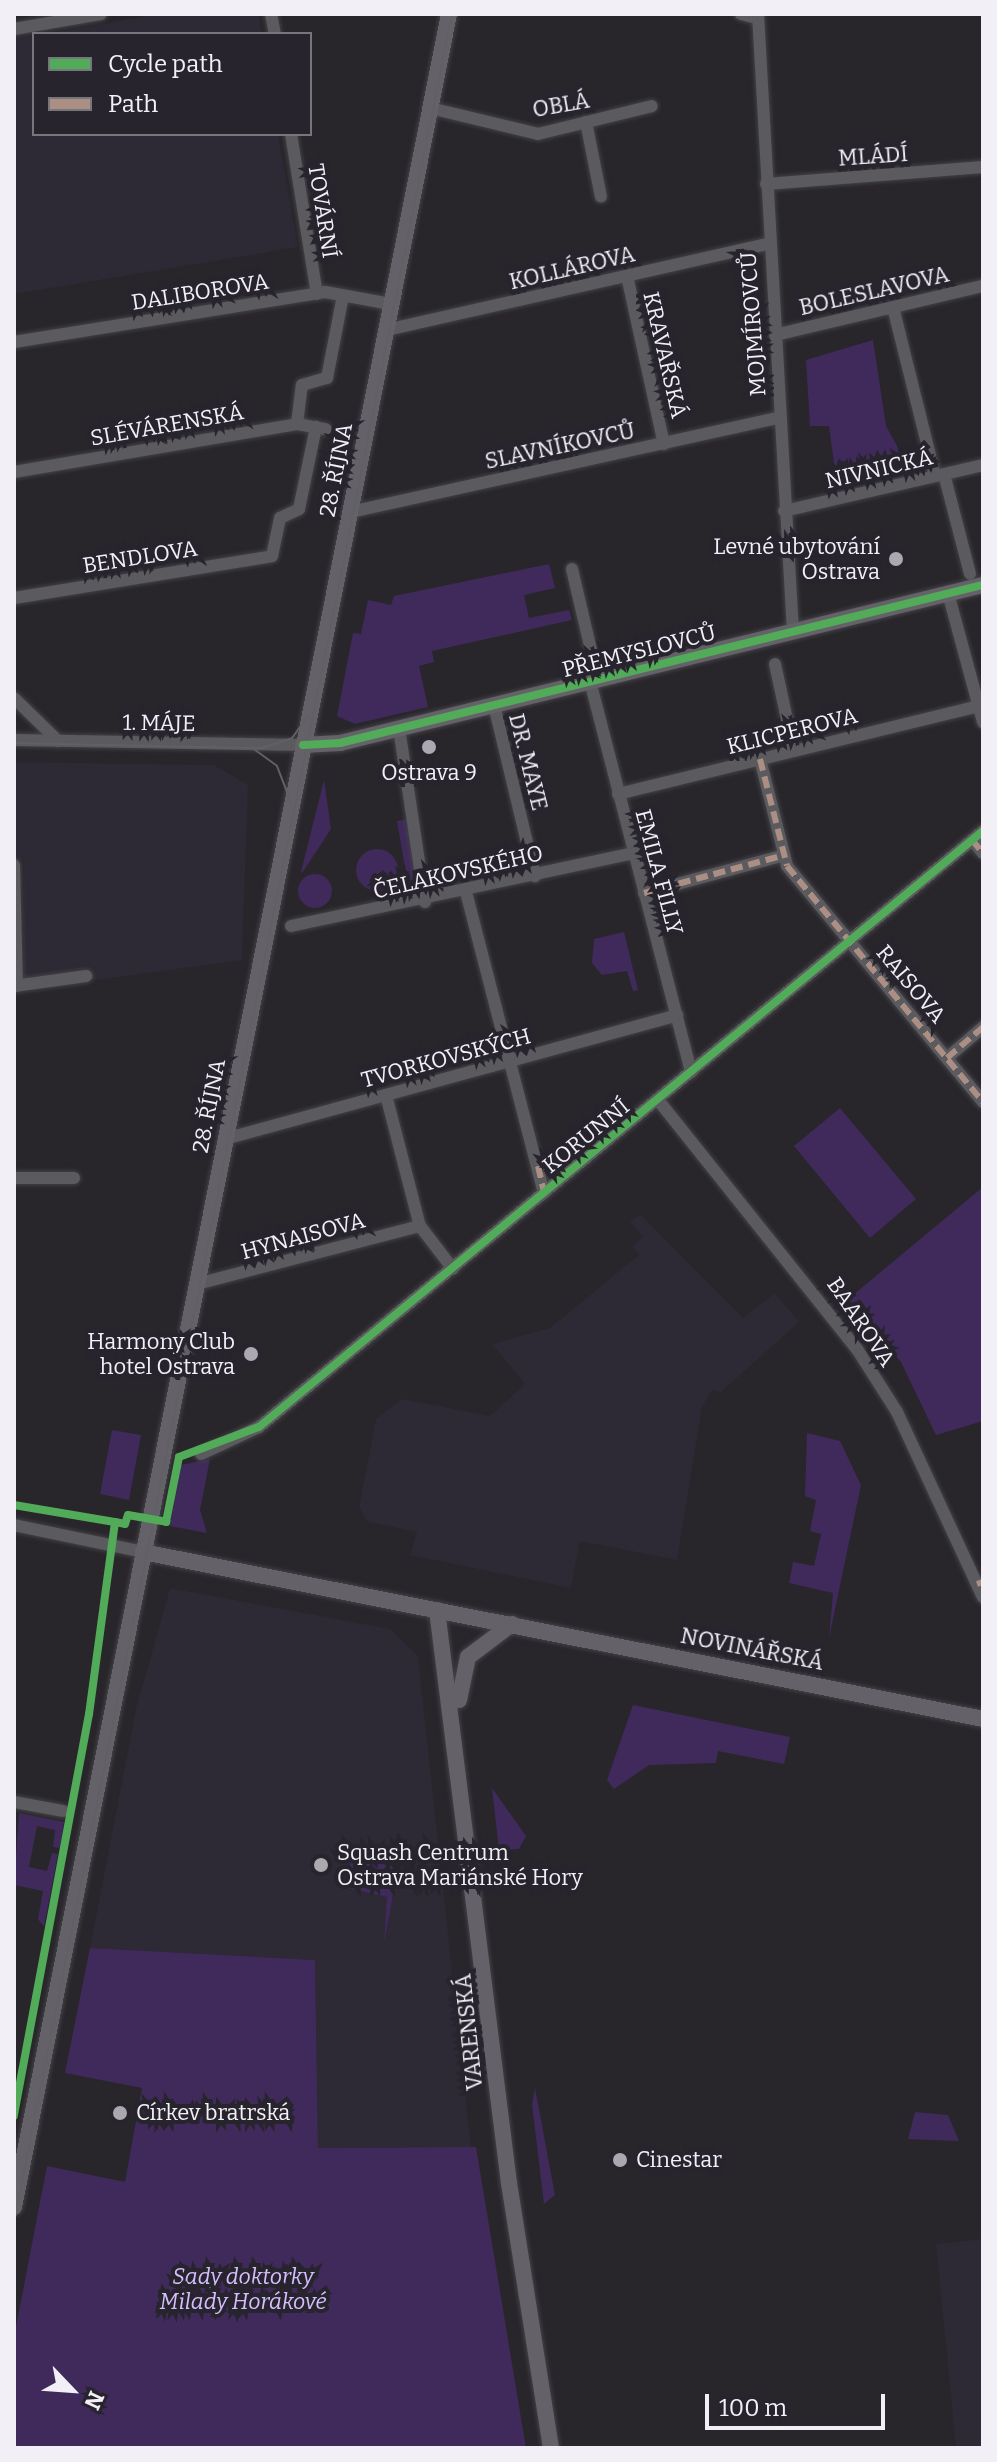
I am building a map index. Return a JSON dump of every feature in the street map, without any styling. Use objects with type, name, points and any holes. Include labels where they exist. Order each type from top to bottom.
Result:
[{"type":"street","points":[[14,29],[101,14]]},
{"type":"street","name":"28. ŘÍJNA","points":[[14,2207],[449,14]]},
{"type":"street","points":[[741,14],[758,16]]},
{"type":"street","name":"MOJMÍROVCŮ","points":[[758,16],[767,244],[793,632]]},
{"type":"street","name":"OBLÁ","points":[[430,108],[535,134],[652,106]]},
{"type":"street","points":[[586,122],[601,197]]},
{"type":"street","name":"TOVÁRNÍ","points":[[291,136],[317,294]]},
{"type":"street","name":"MLÁDÍ","points":[[766,184],[983,167]]},
{"type":"street","name":"KOLLÁROVA","points":[[386,330],[767,244]]},
{"type":"street","name":"KRAVAŘSKÁ","points":[[627,276],[664,444]]},
{"type":"street","name":"BOLESLAVOVA","points":[[775,335],[983,286]]},
{"type":"street","name":"DALIBOROVA","points":[[14,342],[317,294],[391,304]]},
{"type":"street","points":[[297,424],[302,385],[327,378],[343,296]]},
{"type":"street","points":[[893,307],[970,574]]},
{"type":"street","name":"SLAVNÍKOVCŮ","points":[[350,512],[779,418]]},
{"type":"street","name":"SLÉVÁRENSKÁ","points":[[14,472],[297,424],[321,428],[299,509],[280,518],[272,556]]},
{"type":"street","name":"NIVNICKÁ","points":[[784,511],[983,465]]},
{"type":"street","name":"BENDLOVA","points":[[14,598],[272,556]]},
{"type":"street","name":"EMILA FILLY","points":[[572,569],[618,794],[691,1072]]},
{"type":"street","name":"PŘEMYSLOVCŮ","points":[[303,745],[399,728],[983,585]]},
{"type":"street","points":[[948,593],[975,707],[983,722]]},
{"type":"street","points":[[775,664],[794,751]]},
{"type":"street","points":[[14,698],[58,741]]},
{"type":"street","name":"DR. MAYE","points":[[494,705],[535,876]]},
{"type":"street","name":"KLICPEROVA","points":[[618,794],[975,707]]},
{"type":"street","points":[[399,728],[425,902]]},
{"type":"street","name":"1. MÁJE","points":[[14,740],[303,745]]},
{"type":"street","name":"RAISOVA","points":[[760,759],[781,856],[983,1102]]},
{"type":"street","points":[[978,836],[983,853]]},
{"type":"street","name":"KORUNNÍ","points":[[201,1454],[259,1427],[978,836]]},
{"type":"street","name":"ČELAKOVSKÉHO","points":[[291,926],[425,902],[633,853]]},
{"type":"street","points":[[644,893],[781,856]]},
{"type":"street","points":[[14,865],[16,986],[86,976]]},
{"type":"street","points":[[466,892],[544,1193]]},
{"type":"street","name":"TVORKOVSKÝCH","points":[[225,1139],[677,1015]]},
{"type":"street","points":[[947,1058],[983,1027]]},
{"type":"street","points":[[386,1095],[420,1226],[453,1269]]},
{"type":"street","name":"BAAROVA","points":[[658,1100],[857,1349],[897,1412],[981,1588]]},
{"type":"street","points":[[14,1178],[74,1178]]},
{"type":"street","name":"HYNAISOVA","points":[[197,1284],[420,1226]]},
{"type":"street","points":[[14,1525],[143,1552]]},
{"type":"street","name":"NOVINÁŘSKÁ","points":[[143,1552],[983,1719]]},
{"type":"street","name":"VARENSKÁ","points":[[437,1610],[458,1754],[509,2183],[551,2448]]},
{"type":"street","points":[[458,1754],[459,1675],[468,1657],[512,1624]]},
{"type":"street","points":[[14,1802],[63,1811]]},
{"type":"shaded area","points":[[159,14],[259,14],[262,32],[56,32]]},
{"type":"shaded area","points":[[32,36],[32,136],[278,136],[298,247],[14,294],[14,39]]},
{"type":"shaded area","points":[[14,762],[214,765],[248,785],[242,960],[24,990],[24,861],[14,860]]},
{"type":"shaded area","points":[[640,1214],[743,1318],[775,1293],[799,1322],[721,1392],[712,1390],[702,1407],[677,1560],[580,1541],[571,1588],[410,1555],[417,1532],[368,1522],[359,1507],[376,1419],[402,1399],[490,1416],[525,1384],[492,1344],[550,1328],[639,1255],[632,1246],[643,1237],[630,1222]]},
{"type":"shaded area","points":[[170,1588],[390,1629],[418,1656],[471,2147],[318,2148],[315,1960],[90,1948],[136,1709]]},
{"type":"shaded area","points":[[983,2239],[983,2448],[956,2448],[936,2244]]},
{"type":"green space","points":[[873,340],[886,426],[902,455],[835,471],[829,426],[810,426],[806,360]]},
{"type":"green space","points":[[549,564],[555,588],[524,595],[529,618],[569,610],[572,620],[432,651],[434,662],[419,666],[428,707],[355,724],[337,716],[353,633],[361,634],[368,600],[391,605],[394,596]]},
{"type":"green space","points":[[324,780],[331,829],[302,873],[301,872]]},
{"type":"green space","points":[[407,819],[419,890],[409,891],[397,821]]},
{"type":"green space","points":[[377,849],[392,855],[398,870],[392,885],[377,891],[362,885],[356,870],[362,855]]},
{"type":"green space","points":[[315,874],[327,879],[332,891],[327,903],[315,908],[303,903],[298,891],[303,879]]},
{"type":"green space","points":[[624,932],[638,990],[633,991],[627,971],[602,975],[592,963],[594,939]]},
{"type":"green space","points":[[840,1108],[916,1199],[870,1238],[794,1146]]},
{"type":"green space","points":[[983,1187],[983,1421],[936,1435],[901,1362],[847,1300]]},
{"type":"green space","points":[[112,1430],[141,1435],[129,1500],[100,1494]]},
{"type":"green space","points":[[807,1433],[840,1441],[861,1485],[829,1638],[833,1593],[789,1583],[793,1562],[814,1566],[821,1534],[810,1531],[816,1500],[805,1496]]},
{"type":"green space","points":[[210,1459],[200,1510],[207,1533],[170,1526],[181,1465]]},
{"type":"green space","points":[[633,1705],[790,1737],[784,1764],[718,1751],[716,1763],[649,1765],[614,1789],[607,1780]]},
{"type":"green space","points":[[492,1788],[526,1836],[519,1849],[499,1850]]},
{"type":"green space","points":[[19,1813],[64,1822],[60,1848],[53,1847],[55,1830],[37,1826],[29,1867],[47,1871],[52,1853],[58,1854],[44,1927],[38,1919],[43,1891],[14,1885]]},
{"type":"green space","points":[[352,1858],[398,1867],[384,1943],[387,1897],[344,1887]]},
{"type":"green space","name":"Sady doktorky Milady Horákové","points":[[90,1948],[315,1960],[318,2148],[476,2147],[526,2448],[14,2448],[14,2337],[47,2166],[125,2182],[142,2088],[65,2073]]},
{"type":"green space","points":[[535,2088],[555,2195],[544,2204],[532,2104]]},
{"type":"green space","points":[[915,2112],[948,2115],[959,2141],[908,2139]]},
{"type":"tram line","points":[[14,2222],[452,14]]},
{"type":"tram line","points":[[14,743],[262,748],[292,738],[309,715]]},
{"type":"tram line","points":[[251,747],[277,766],[291,802]]},
{"type":"marked path","points":[[760,759],[787,866],[983,1102]]},
{"type":"marked path","points":[[972,840],[983,853]]},
{"type":"marked path","points":[[644,893],[781,856]]},
{"type":"marked path","points":[[947,1058],[983,1027]]},
{"type":"marked path","points":[[538,1166],[544,1193]]},
{"type":"marked path","points":[[977,1584],[983,1582]]},
{"type":"cycle path","points":[[303,745],[340,743],[983,585]]},
{"type":"cycle path","points":[[115,1522],[125,1524],[128,1515],[166,1522],[179,1457],[259,1427],[983,831]]},
{"type":"cycle path","points":[[14,1505],[115,1522],[89,1714],[14,2116]]},
{"type":"place","name":"Levné ubytování Ostrava","points":[[896,559]]},
{"type":"place","name":"Ostrava 9","points":[[429,747]]},
{"type":"place","name":"Harmony Club hotel Ostrava","points":[[251,1354]]},
{"type":"place","name":"Squash Centrum Ostrava Mariánské Hory","points":[[321,1865]]},
{"type":"place","name":"Církev bratrská","points":[[120,2113]]},
{"type":"place","name":"Cinestar","points":[[620,2160]]}]
